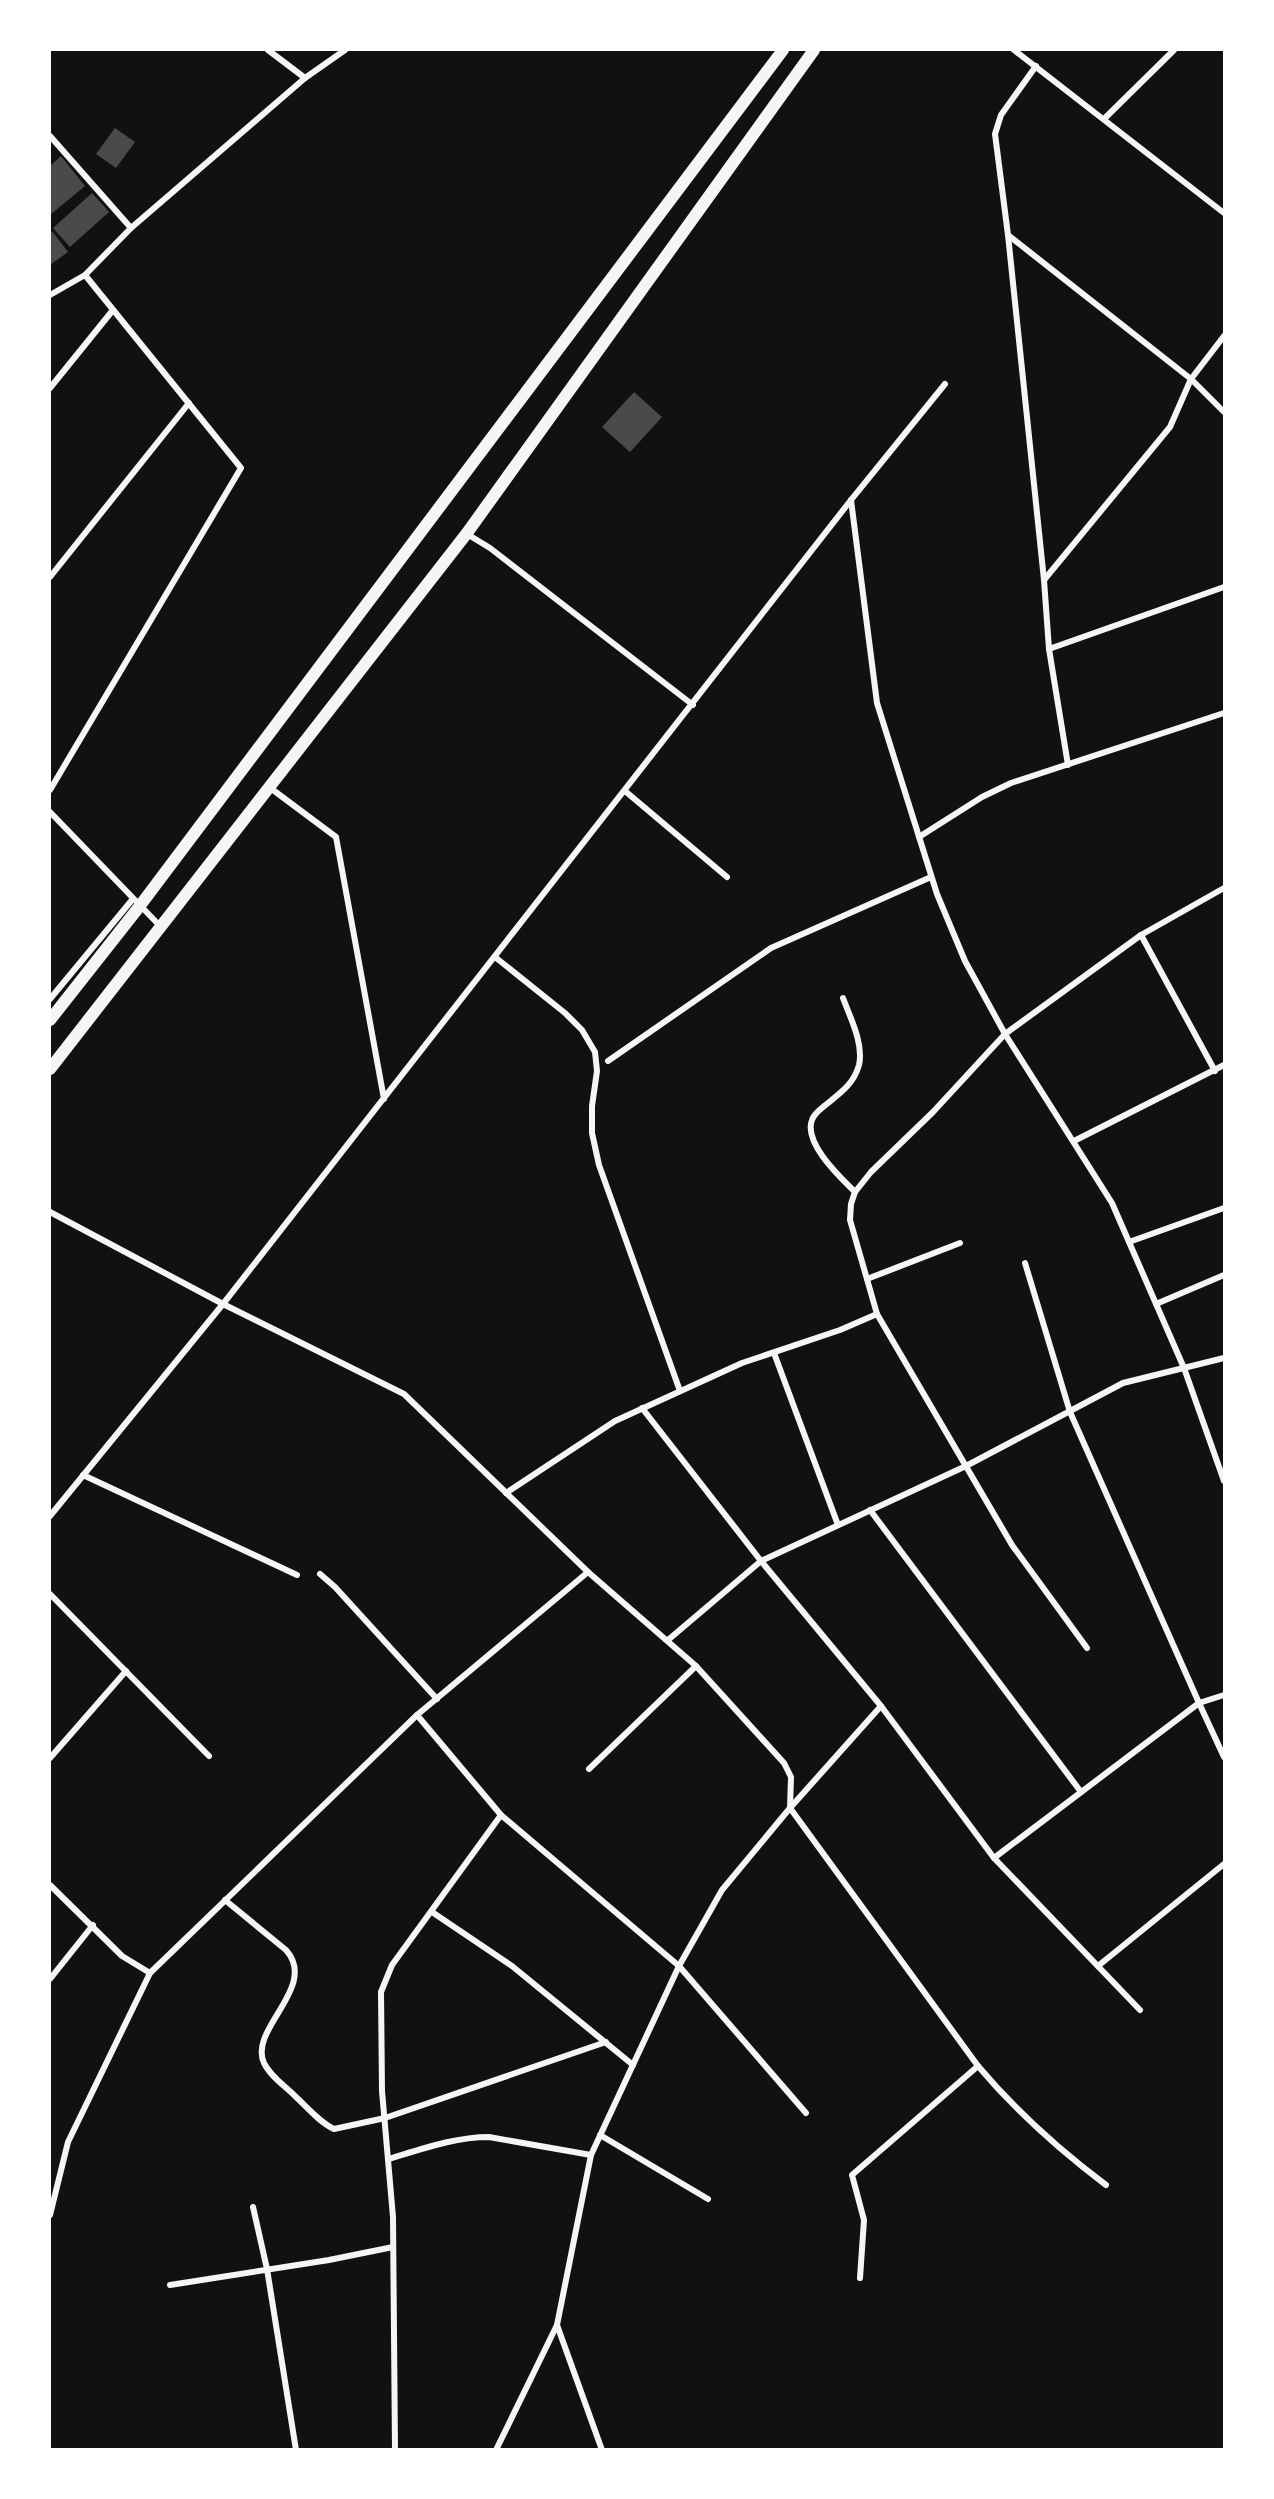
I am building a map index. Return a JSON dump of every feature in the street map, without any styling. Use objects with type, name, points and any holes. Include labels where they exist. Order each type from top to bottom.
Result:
[{"type":"main road","points":[[50,1020],[136,903],[783,50]]},
{"type":"main road","points":[[50,1070],[467,533],[814,50]]},
{"type":"street","points":[[268,50],[305,78]]},
{"type":"street","points":[[50,295],[85,275],[131,228],[305,78],[345,50]]},
{"type":"street","points":[[1014,50],[1224,213]]},
{"type":"street","points":[[1104,118],[1174,50]]},
{"type":"street","points":[[1036,66],[1001,115],[995,134],[1008,235],[1044,580],[1049,649],[1068,765]]},
{"type":"street","points":[[50,136],[131,228]]},
{"type":"street","points":[[1008,235],[1191,379],[1224,412]]},
{"type":"street","points":[[50,790],[241,468],[85,275]]},
{"type":"street","points":[[50,388],[113,310]]},
{"type":"street","points":[[1044,580],[1170,426],[1191,379],[1224,336]]},
{"type":"street","points":[[50,1516],[223,1304],[626,791],[851,500],[945,384]]},
{"type":"street","points":[[50,577],[189,403]]},
{"type":"street","points":[[851,500],[877,703],[937,894],[965,961],[1005,1034],[1112,1203],[1184,1368],[1224,1481]]},
{"type":"street","points":[[467,533],[490,548],[693,705]]},
{"type":"street","points":[[1049,649],[1224,587]]},
{"type":"street","points":[[919,837],[982,797],[1011,783],[1224,713]]},
{"type":"street","points":[[269,787],[336,837],[384,1100]]},
{"type":"street","points":[[626,791],[727,877]]},
{"type":"street","points":[[50,812],[160,926]]},
{"type":"street","points":[[608,1061],[771,948],[932,877]]},
{"type":"street","points":[[1087,1648],[1012,1545],[877,1314],[850,1220],[850,1204],[855,1192],[871,1172],[933,1112],[1005,1034],[1141,935],[1224,888]]},
{"type":"street","points":[[50,999],[136,903]]},
{"type":"street","points":[[1141,935],[1215,1071]]},
{"type":"street","points":[[495,957],[565,1013],[582,1030],[595,1052],[597,1071],[592,1106],[592,1133],[599,1165],[680,1391]]},
{"type":"street","points":[[843,998],[857,1036],[859,1064],[846,1089],[818,1112],[811,1121],[812,1135],[818,1149],[855,1192]]},
{"type":"street","points":[[1074,1141],[1224,1065]]},
{"type":"street","points":[[1129,1242],[1224,1208]]},
{"type":"street","points":[[50,1212],[223,1304],[404,1394],[588,1572],[696,1666],[784,1762],[791,1777],[790,1808],[978,2066],[1030,2124],[1064,2154],[1106,2185]]},
{"type":"street","points":[[867,1279],[960,1243]]},
{"type":"street","points":[[1025,1263],[1070,1412],[1224,1757]]},
{"type":"street","points":[[1156,1304],[1224,1275]]},
{"type":"street","points":[[506,1493],[615,1421],[742,1363],[840,1330],[877,1314]]},
{"type":"street","points":[[774,1353],[838,1525]]},
{"type":"street","points":[[668,1640],[761,1561],[966,1466],[1123,1383],[1224,1358]]},
{"type":"street","points":[[642,1408],[761,1561],[882,1706],[994,1858],[1140,2010]]},
{"type":"street","points":[[84,1475],[297,1575]]},
{"type":"street","points":[[870,1510],[1082,1792]]},
{"type":"street","points":[[50,2215],[68,2142],[150,1972],[417,1715],[588,1572]]},
{"type":"street","points":[[320,1574],[335,1587],[437,1699]]},
{"type":"street","points":[[50,1594],[209,1756]]},
{"type":"street","points":[[589,1769],[696,1666]]},
{"type":"street","points":[[50,1758],[126,1671]]},
{"type":"street","points":[[994,1858],[1199,1703],[1224,1695]]},
{"type":"street","points":[[496,2450],[557,2325],[591,2156],[679,1966],[722,1890],[790,1808],[882,1706]]},
{"type":"street","points":[[417,1715],[501,1815],[679,1966],[806,2113]]},
{"type":"street","points":[[394,2450],[393,2217],[382,2091],[381,1992],[392,1965],[501,1815]]},
{"type":"street","points":[[1098,1966],[1224,1864]]},
{"type":"street","points":[[50,1885],[122,1956],[150,1972]]},
{"type":"street","points":[[225,1900],[294,1958],[296,1976],[263,2043],[262,2057],[264,2064],[272,2074],[321,2120],[334,2129],[385,2118],[606,2043]]},
{"type":"street","points":[[432,1912],[512,1966],[633,2065]]},
{"type":"street","points":[[50,1979],[93,1925]]},
{"type":"street","points":[[860,2278],[864,2220],[852,2175],[978,2066]]},
{"type":"street","points":[[600,2135],[708,2199]]},
{"type":"street","points":[[389,2159],[454,2140],[473,2137],[489,2137],[591,2156]]},
{"type":"street","points":[[253,2207],[267,2269],[296,2450]]},
{"type":"street","points":[[170,2285],[329,2260],[393,2247]]},
{"type":"street","points":[[557,2325],[602,2450]]},
{"type":"building","points":[[115,128],[135,142],[116,168],[96,154]]},
{"type":"building","points":[[61,156],[85,186],[50,215],[50,166]]},
{"type":"building","points":[[92,193],[109,212],[70,247],[53,228]]},
{"type":"building","points":[[52,231],[68,252],[50,265],[50,233]]},
{"type":"building","points":[[634,392],[662,417],[630,452],[602,427]]}]
